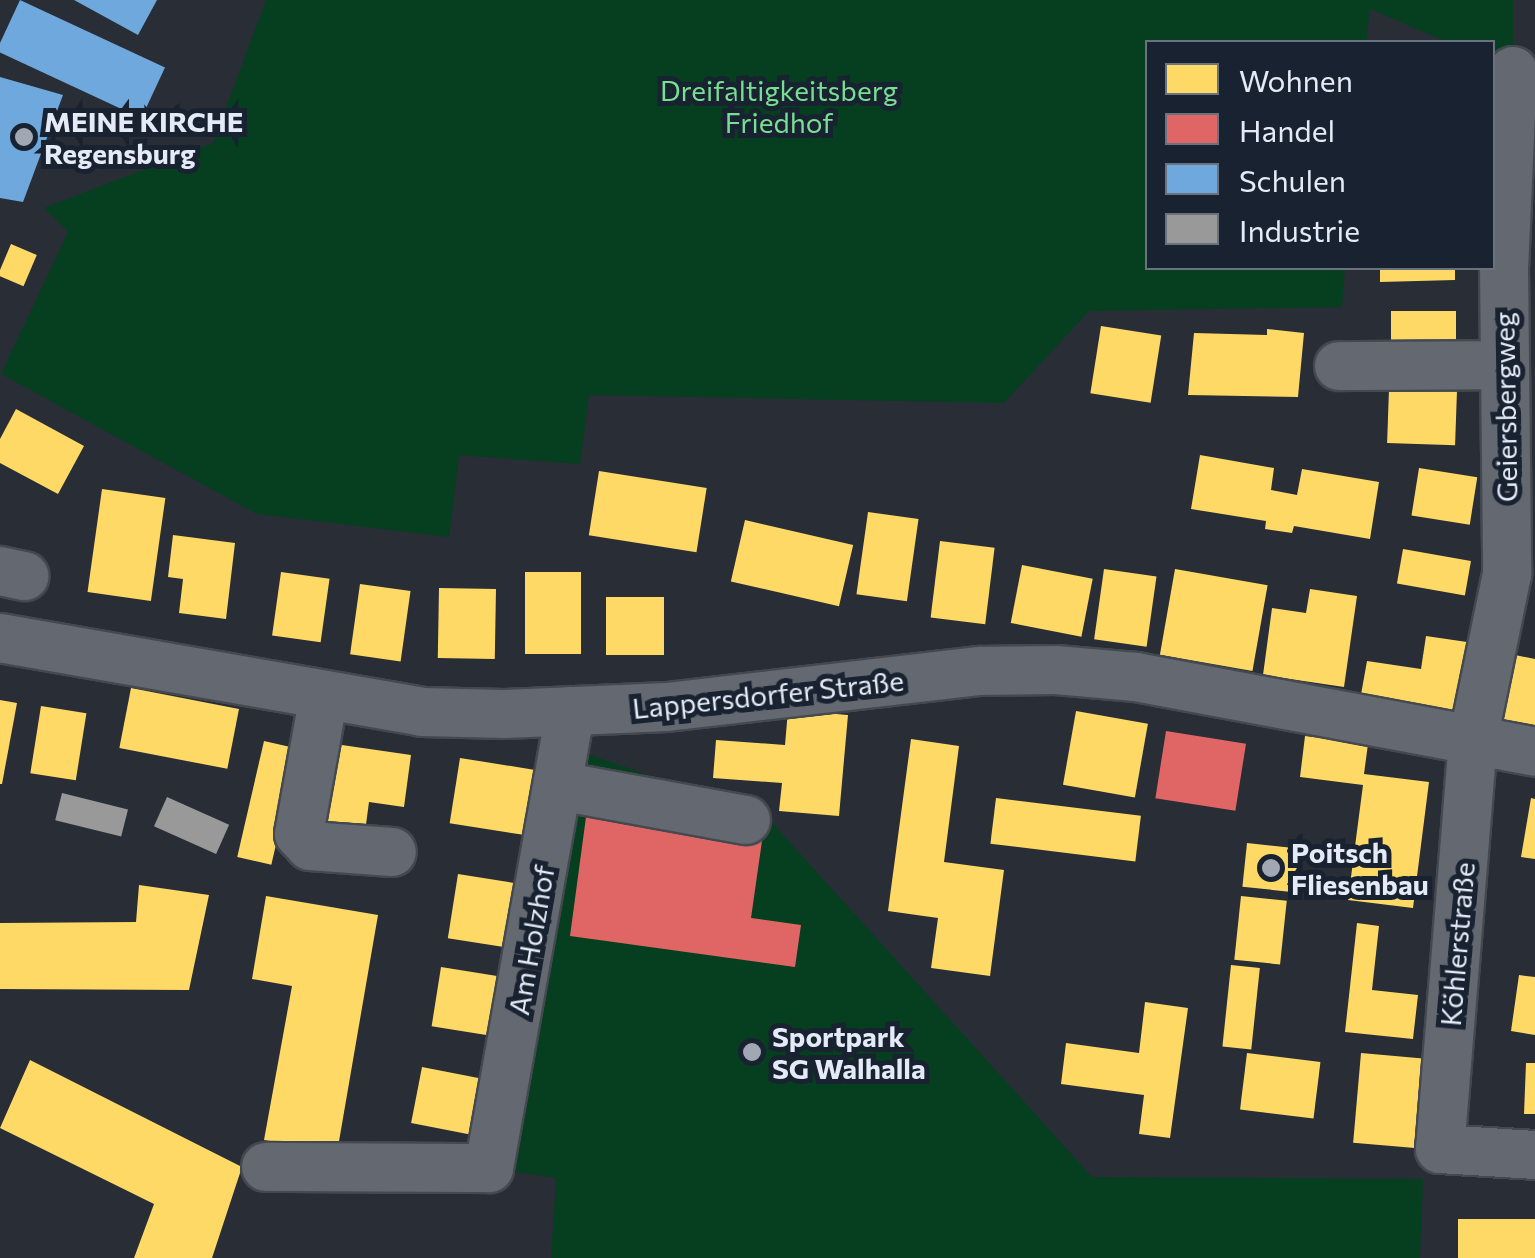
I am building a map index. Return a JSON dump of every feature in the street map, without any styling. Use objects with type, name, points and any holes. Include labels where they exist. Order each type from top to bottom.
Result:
[{"type":"street","name":"Geiersbergweg","points":[[1473,740],[1507,574],[1504,365],[1520,268],[1514,71]]},
{"type":"street","points":[[1339,366],[1504,365]]},
{"type":"street","name":"Lappersdorfer Straße","points":[[0,638],[422,712],[676,706],[980,671],[1056,670],[1136,677],[1535,752]]},
{"type":"street","points":[[282,746],[308,692]]},
{"type":"street","points":[[308,692],[299,834],[310,846],[392,852]]},
{"type":"street","name":"Am Holzhof","points":[[266,1166],[489,1168],[570,711]]},
{"type":"street","name":"Köhlerstraße","points":[[1473,740],[1440,1149],[1535,1155]]},
{"type":"street","points":[[559,786],[746,820]]},
{"type":"green space","name":"Dreifaltigkeitsberg Friedhof","points":[[266,0],[1513,0],[1513,71],[1495,63],[1495,40],[1442,40],[1370,9],[1366,40],[1145,40],[1145,270],[1345,270],[1342,307],[1089,311],[1004,403],[589,395],[580,464],[459,455],[449,537],[257,514],[1,374],[68,232],[44,208],[213,143]]},
{"type":"green space","name":"Sportpark SG Walhalla","points":[[579,751],[766,816],[1092,1177],[1423,1179],[1420,1258],[551,1258],[556,1178],[503,1170]]},
{"type":"building: Wohnen","points":[[11,244],[37,255],[23,286],[0,276]]},
{"type":"building: Wohnen","points":[[1380,270],[1455,270],[1455,280],[1380,282]]},
{"type":"building: Wohnen","points":[[1391,311],[1456,311],[1456,360],[1391,360]]},
{"type":"building: Wohnen","points":[[1101,326],[1161,336],[1151,403],[1090,393]]},
{"type":"building: Wohnen","points":[[1267,329],[1304,333],[1298,397],[1188,395],[1194,333],[1267,335]]},
{"type":"building: Wohnen","points":[[1389,389],[1457,391],[1455,445],[1387,443]]},
{"type":"building: Wohnen","points":[[16,409],[84,446],[58,494],[0,463],[0,439]]},
{"type":"building: Wohnen","points":[[1200,455],[1274,468],[1271,490],[1297,495],[1302,469],[1379,482],[1370,539],[1294,526],[1292,533],[1265,529],[1266,521],[1191,509]]},
{"type":"building: Wohnen","points":[[1419,468],[1477,477],[1470,525],[1411,515]]},
{"type":"building: Wohnen","points":[[599,471],[707,488],[696,552],[589,535]]},
{"type":"building: Wohnen","points":[[102,489],[165,498],[151,601],[88,592]]},
{"type":"building: Wohnen","points":[[868,512],[919,519],[907,601],[856,594]]},
{"type":"building: Wohnen","points":[[745,520],[853,545],[839,606],[731,581]]},
{"type":"building: Wohnen","points":[[173,535],[235,543],[226,619],[179,613],[183,579],[168,577]]},
{"type":"building: Wohnen","points":[[940,541],[995,548],[985,624],[931,617]]},
{"type":"building: Wohnen","points":[[1403,549],[1471,561],[1465,595],[1397,583]]},
{"type":"building: Wohnen","points":[[1022,565],[1093,579],[1081,637],[1011,623]]},
{"type":"building: Wohnen","points":[[1104,569],[1156,576],[1147,647],[1094,639]]},
{"type":"building: Wohnen","points":[[1175,569],[1268,585],[1252,671],[1160,655]]},
{"type":"building: Wohnen","points":[[281,572],[330,579],[321,642],[272,635]]},
{"type":"building: Wohnen","points":[[525,572],[581,572],[581,654],[525,654]]},
{"type":"building: Wohnen","points":[[360,584],[411,591],[401,661],[350,654]]},
{"type":"building: Wohnen","points":[[439,588],[496,589],[495,659],[438,658]]},
{"type":"building: Wohnen","points":[[1310,589],[1357,596],[1344,687],[1263,675],[1272,608],[1306,613]]},
{"type":"building: Wohnen","points":[[606,597],[664,597],[664,655],[606,655]]},
{"type":"building: Wohnen","points":[[1426,636],[1467,642],[1455,719],[1360,700],[1367,661],[1421,669]]},
{"type":"building: Wohnen","points":[[1515,655],[1535,659],[1535,728],[1503,723]]},
{"type":"building: Wohnen","points":[[131,688],[239,709],[227,769],[119,748]]},
{"type":"building: Wohnen","points":[[0,700],[17,703],[2,784],[0,784]]},
{"type":"building: Wohnen","points":[[41,706],[86,713],[76,780],[30,773]]},
{"type":"building: Wohnen","points":[[788,710],[848,715],[839,816],[779,811],[782,783],[713,778],[716,740],[785,745]]},
{"type":"building: Wohnen","points":[[1076,711],[1148,724],[1135,798],[1063,785]]},
{"type":"building: Wohnen","points":[[1305,736],[1368,744],[1364,774],[1429,782],[1413,908],[1348,900],[1363,785],[1300,777]]},
{"type":"building: Wohnen","points":[[911,739],[959,746],[944,862],[1004,870],[990,976],[931,968],[938,918],[888,911]]},
{"type":"building: Wohnen","points":[[264,741],[298,749],[271,865],[237,857]]},
{"type":"building: Wohnen","points":[[328,743],[411,755],[404,807],[369,802],[365,832],[316,825]]},
{"type":"building: Wohnen","points":[[460,758],[535,770],[525,835],[450,823]]},
{"type":"building: Wohnen","points":[[996,798],[1141,816],[1135,861],[990,844]]},
{"type":"building: Wohnen","points":[[1531,798],[1535,799],[1535,859],[1521,857]]},
{"type":"building: Wohnen","name":"Poitsch Fliesenbau","points":[[1247,843],[1301,849],[1296,892],[1242,887]]},
{"type":"building: Wohnen","points":[[458,874],[517,883],[507,948],[448,938]]},
{"type":"building: Wohnen","points":[[139,885],[209,895],[189,990],[0,989],[0,923],[136,922]]},
{"type":"building: Wohnen","points":[[266,896],[378,915],[337,1153],[264,1140],[292,986],[252,979]]},
{"type":"building: Wohnen","points":[[1241,896],[1287,901],[1280,964],[1234,960]]},
{"type":"building: Wohnen","points":[[1357,923],[1379,926],[1372,990],[1418,995],[1413,1039],[1345,1032]]},
{"type":"building: Wohnen","points":[[1231,965],[1260,968],[1251,1050],[1222,1047]]},
{"type":"building: Wohnen","points":[[441,967],[500,976],[491,1036],[432,1026]]},
{"type":"building: Wohnen","points":[[1519,975],[1535,977],[1535,1035],[1511,1031]]},
{"type":"building: Wohnen","points":[[1145,1002],[1188,1008],[1170,1138],[1139,1134],[1144,1095],[1061,1084],[1066,1043],[1139,1053]]},
{"type":"building: Wohnen","points":[[1247,1053],[1320,1062],[1314,1119],[1240,1110]]},
{"type":"building: Wohnen","points":[[1361,1053],[1426,1059],[1418,1148],[1353,1143]]},
{"type":"building: Wohnen","points":[[30,1060],[242,1167],[212,1258],[134,1258],[154,1204],[0,1128]]},
{"type":"building: Wohnen","points":[[1526,1063],[1535,1063],[1535,1114],[1524,1114]]},
{"type":"building: Wohnen","points":[[422,1067],[485,1079],[474,1135],[411,1123]]},
{"type":"building: Wohnen","points":[[1458,1219],[1535,1219],[1535,1258],[1458,1258]]},
{"type":"building: Handel","points":[[1166,731],[1246,744],[1235,811],[1155,798]]},
{"type":"building: Handel","points":[[586,817],[762,841],[751,918],[801,925],[795,967],[570,936]]},
{"type":"building: Schulen","points":[[20,0],[165,68],[141,118],[0,52],[0,43]]},
{"type":"building: Schulen","points":[[74,0],[157,0],[138,35]]},
{"type":"building: Schulen","name":"MEINE KIRCHE Regensburg","points":[[0,77],[63,95],[23,202],[0,198]]},
{"type":"building: Industrie","points":[[62,793],[128,809],[121,837],[55,820]]},
{"type":"building: Industrie","points":[[167,797],[229,825],[216,854],[154,826]]},
{"type":"place","name":"MEINE KIRCHE Regensburg","points":[[24,137]]},
{"type":"place","name":"Poitsch Fliesenbau","points":[[1271,868]]},
{"type":"place","name":"Sportpark SG Walhalla","points":[[752,1052]]}]
